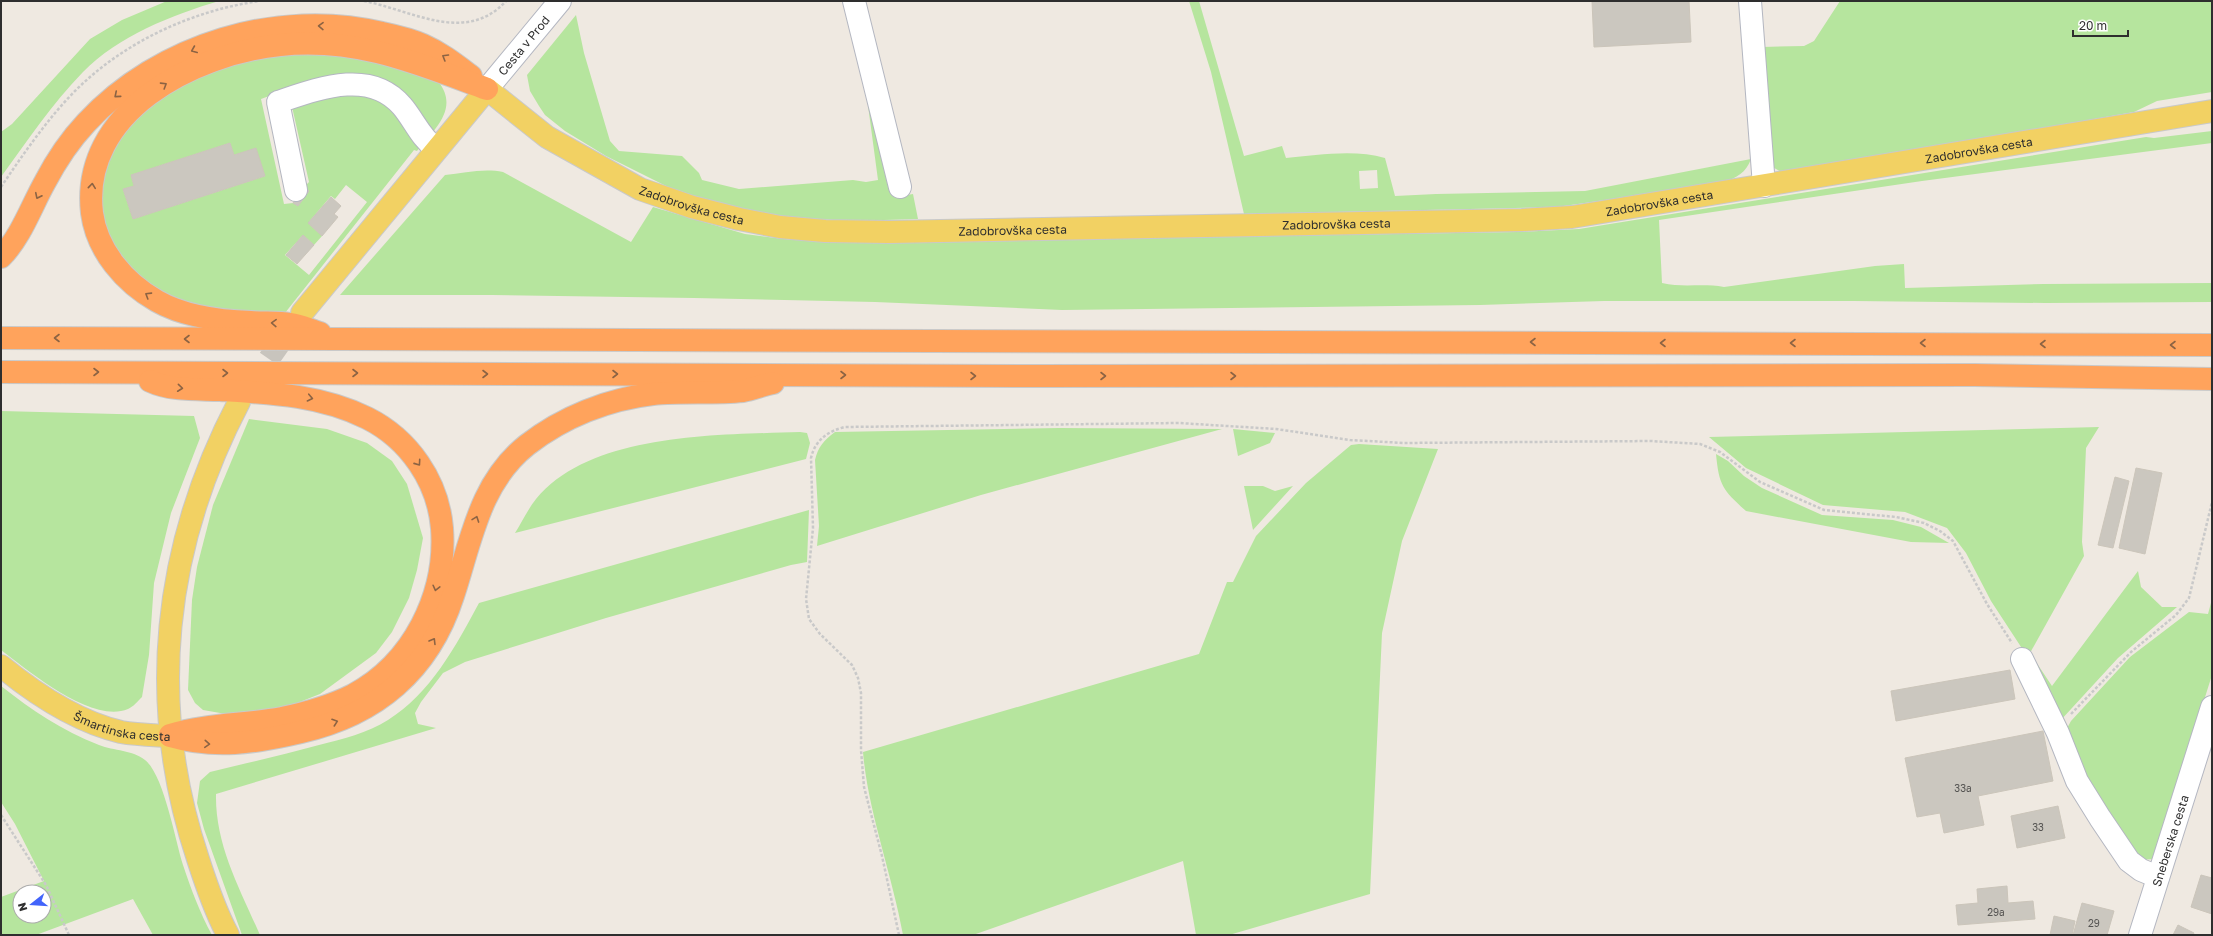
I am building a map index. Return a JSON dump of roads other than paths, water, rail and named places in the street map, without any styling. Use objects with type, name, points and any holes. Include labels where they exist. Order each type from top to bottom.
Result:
[{"type":"highway","points":[[1,257],[21,228],[45,181],[64,150],[86,123],[124,89],[157,68],[191,51],[221,40],[254,31],[287,26],[325,26],[365,29],[401,38],[428,47],[450,59],[487,90]]},
{"type":"highway","points":[[338,339],[291,324],[232,321],[195,315],[158,302],[132,284],[109,258],[100,242],[94,223],[91,204],[93,176],[97,159],[103,145],[112,130],[136,106],[177,77],[224,58],[274,46],[315,44],[366,48],[410,60],[487,90]]},
{"type":"highway","points":[[1,338],[2212,345]]},
{"type":"highway","points":[[1,372],[804,375],[1974,375],[2212,379]]},
{"type":"highway","points":[[130,373],[160,386],[184,389],[282,393],[306,397],[326,402],[366,418],[384,428],[398,439],[422,467],[437,504],[441,524],[443,544],[441,566],[429,610],[410,644],[380,677],[354,694],[308,712],[259,722],[198,728],[170,736]]},
{"type":"highway","points":[[170,736],[192,742],[211,744],[284,736],[311,730],[359,713],[391,691],[410,674],[424,656],[445,619],[470,535],[487,494],[499,475],[525,446],[556,426],[592,409],[635,397],[691,391],[743,390],[804,375]]},
{"type":"main road","points":[[302,313],[436,149],[487,90]]},
{"type":"main road","name":"Zadobrovška cesta","points":[[487,90],[547,137],[640,189],[692,207],[739,219],[780,227],[825,231],[897,232],[1522,220],[1572,217],[2212,111]]},
{"type":"main road","points":[[170,736],[167,675],[168,638],[178,570],[200,486],[239,402]]},
{"type":"main road","name":"Šmartinska cesta","points":[[1,666],[44,698],[84,718],[121,732],[170,736],[178,790],[192,842],[228,935]]},
{"type":"street","name":"Cesta v Prod","points":[[487,90],[560,1]]},
{"type":"street","points":[[854,1],[900,187]]},
{"type":"street","points":[[1750,1],[1764,186]]},
{"type":"street","points":[[296,190],[278,102],[310,91],[349,84],[363,84],[381,88],[401,105],[425,140],[436,149]]},
{"type":"street","points":[[2022,659],[2058,733],[2078,781],[2119,847],[2129,860],[2141,870],[2158,876]]},
{"type":"street","name":"Sneberska cesta","points":[[2140,935],[2158,876],[2206,746],[2212,707]]},
{"type":"tunnel","points":[[250,386],[292,326]]}]
